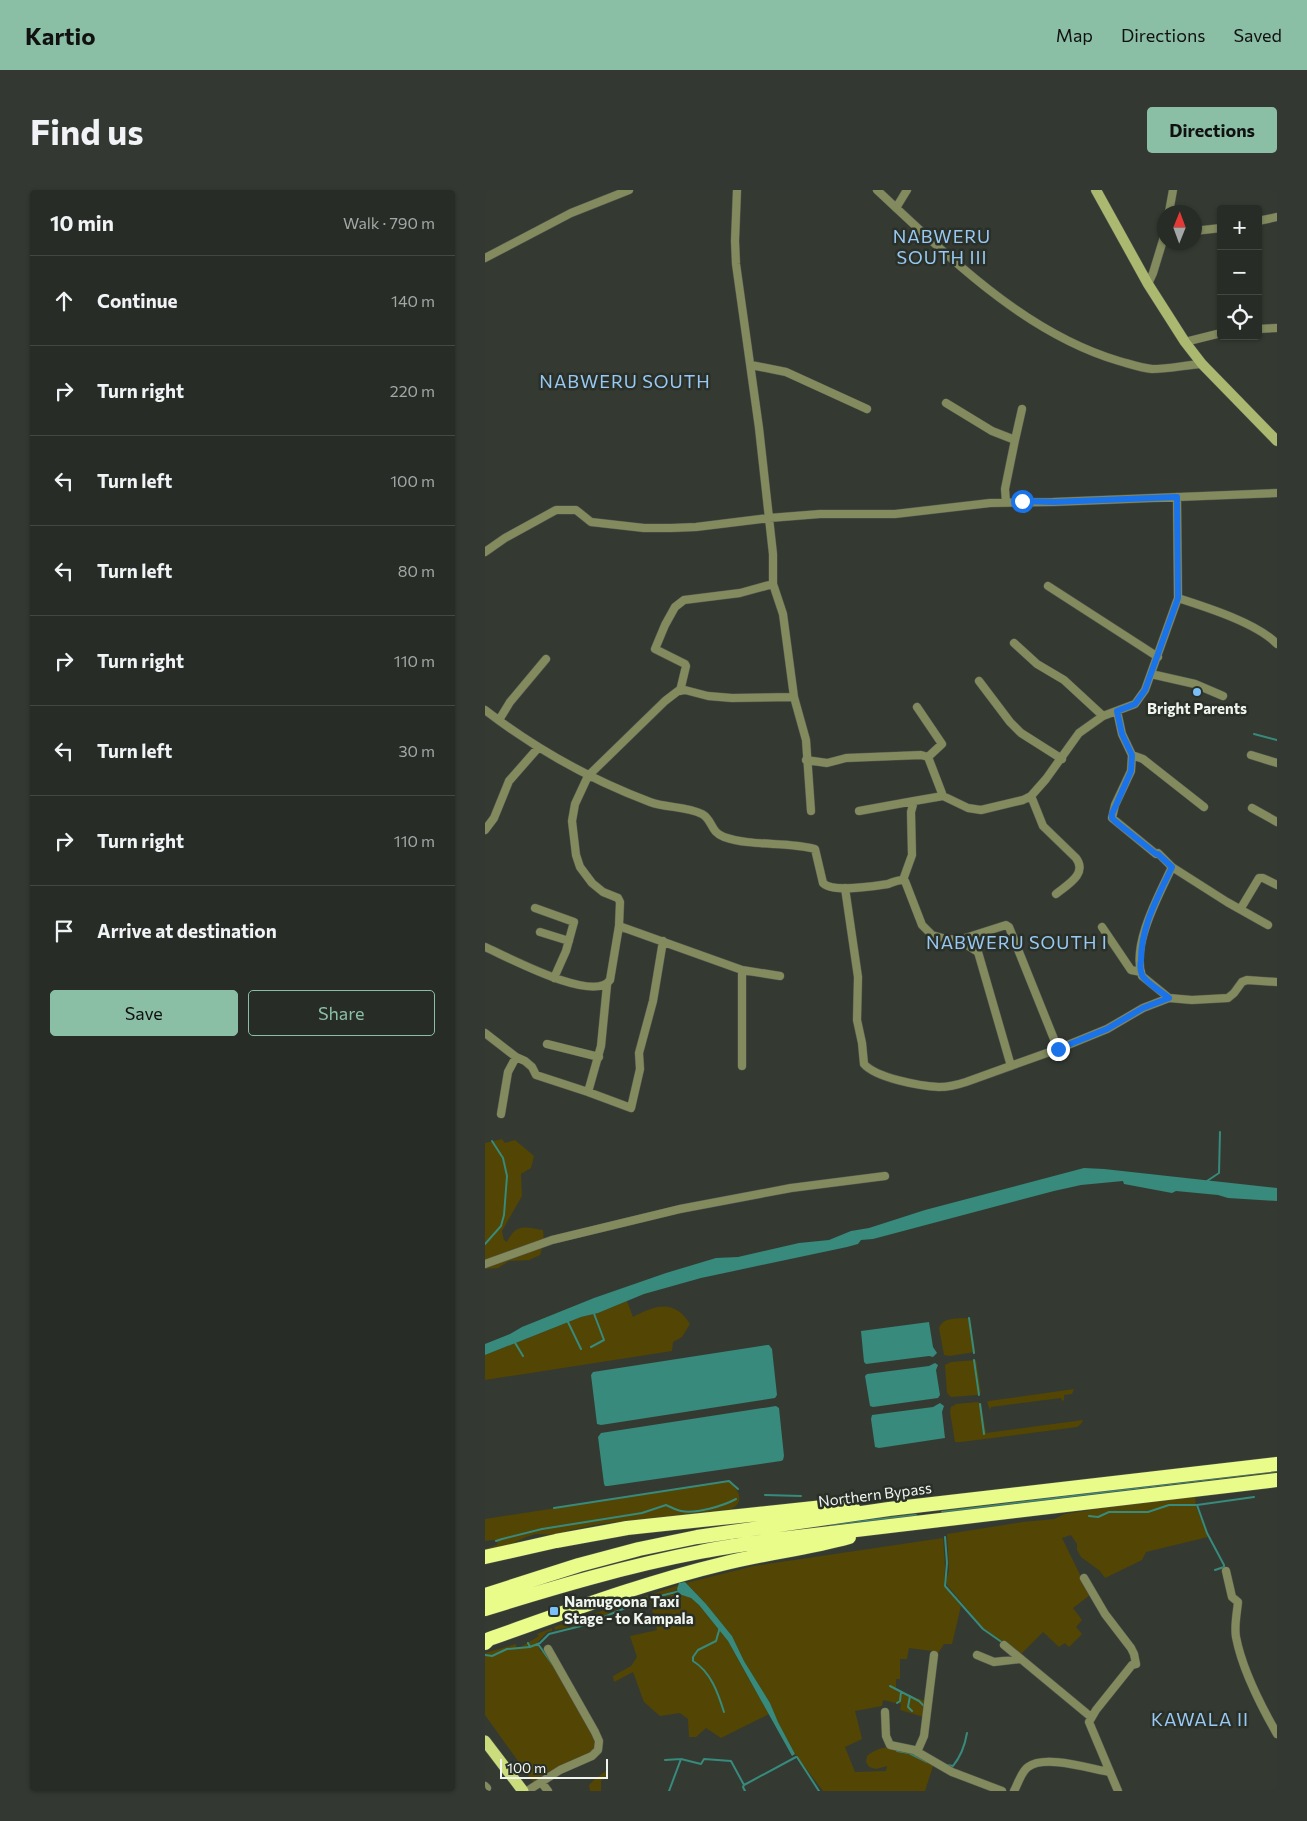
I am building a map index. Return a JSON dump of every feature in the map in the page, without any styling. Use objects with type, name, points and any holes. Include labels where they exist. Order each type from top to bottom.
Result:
[{"type":"highway","name":"Northern Bypass","points":[[485,1595],[579,1565],[697,1537],[889,1509],[1277,1464]]},
{"type":"highway","name":"Northern Bypass","points":[[485,1610],[586,1578],[700,1552],[772,1540],[1277,1480]]},
{"type":"highway","points":[[485,1558],[556,1541],[627,1528],[833,1506],[889,1509]]},
{"type":"highway","points":[[485,1643],[489,1639],[617,1594],[713,1566],[819,1545],[888,1526]]},
{"type":"main road","points":[[1096,190],[1147,284],[1185,342],[1201,364],[1277,441]]},
{"type":"main road","points":[[485,1741],[523,1791]]},
{"type":"street","points":[[737,190],[736,264],[751,365],[769,518],[773,554],[773,584],[783,614],[794,697],[806,740],[811,811]]},
{"type":"street","points":[[877,190],[920,232],[970,275],[1031,318],[1072,343],[1103,356],[1146,368],[1153,369],[1201,364]]},
{"type":"street","points":[[896,208],[907,190]]},
{"type":"street","points":[[1170,205],[1173,190]]},
{"type":"street","points":[[485,258],[571,213],[625,191]]},
{"type":"street","points":[[1262,220],[1277,217]]},
{"type":"street","points":[[1202,231],[1217,229]]},
{"type":"street","points":[[1147,284],[1161,250]]},
{"type":"street","points":[[1262,329],[1277,328]]},
{"type":"street","points":[[1185,342],[1217,334]]},
{"type":"street","points":[[751,365],[786,372],[867,409]]},
{"type":"street","points":[[946,403],[991,431],[1015,440]]},
{"type":"street","points":[[1006,502],[1005,490],[1021,409]]},
{"type":"street","points":[[485,552],[505,538],[556,510],[576,510],[591,522],[644,528],[696,526],[819,514],[895,514],[1006,502],[1053,502],[1277,492]]},
{"type":"street","points":[[859,811],[943,796],[968,808],[981,810],[1023,800],[1031,796],[1062,759],[1079,734],[1103,716],[1135,704],[1145,690],[1178,598],[1177,497]]},
{"type":"street","points":[[680,691],[685,664],[655,649],[665,624],[675,607],[684,600],[740,593],[773,584]]},
{"type":"street","points":[[1048,586],[1158,657]]},
{"type":"street","points":[[1178,598],[1213,609],[1256,629],[1272,638],[1277,644]]},
{"type":"street","points":[[1014,643],[1037,664],[1064,680],[1103,716]]},
{"type":"street","points":[[499,720],[510,702],[546,659]]},
{"type":"street","points":[[1151,674],[1195,684],[1223,696]]},
{"type":"street","points":[[979,681],[1010,722],[1021,733],[1062,759]]},
{"type":"street","points":[[588,1092],[601,1046],[607,985],[619,926],[620,902],[618,898],[603,892],[592,884],[580,867],[576,855],[572,821],[575,804],[588,776],[665,701],[680,691],[685,690],[708,696],[732,698],[794,697]]},
{"type":"street","points":[[917,707],[942,744],[928,757]]},
{"type":"street","points":[[485,710],[539,748],[588,776],[652,802],[669,807],[693,810],[708,819],[712,830],[726,838],[815,849],[823,882],[827,887],[845,888],[888,884],[903,880]]},
{"type":"street","points":[[1117,711],[1122,734],[1132,755],[1131,771],[1115,805],[1112,818],[1172,867],[1268,925]]},
{"type":"street","points":[[485,830],[494,818],[509,781],[539,748]]},
{"type":"street","points":[[807,760],[827,762],[846,758],[921,755],[928,757]]},
{"type":"street","points":[[1132,755],[1143,759],[1204,807]]},
{"type":"street","points":[[1251,755],[1277,763]]},
{"type":"street","points":[[928,757],[943,796]]},
{"type":"street","points":[[1031,796],[1043,826],[1080,864],[1078,875],[1056,894]]},
{"type":"street","points":[[903,880],[912,855],[911,812],[914,801]]},
{"type":"street","points":[[1252,808],[1277,822]]},
{"type":"street","points":[[1169,998],[1145,980],[1141,972],[1142,938],[1154,905],[1172,867]]},
{"type":"street","points":[[1241,908],[1259,878],[1277,885]]},
{"type":"street","points":[[903,880],[924,929],[939,937],[959,940],[978,952],[1011,1066]]},
{"type":"street","points":[[845,888],[858,978],[857,1026],[862,1043],[863,1059],[866,1067],[899,1080],[937,1087],[951,1086],[1058,1049],[1107,1029],[1143,1008],[1169,998],[1193,1000],[1228,998],[1235,994],[1242,982],[1247,980],[1277,982]]},
{"type":"street","points":[[535,908],[574,922],[569,941],[553,978]]},
{"type":"street","points":[[959,940],[1003,925],[1009,927],[1058,1049]]},
{"type":"street","points":[[619,926],[743,970],[780,976]]},
{"type":"street","points":[[1102,927],[1131,970],[1141,972]]},
{"type":"street","points":[[540,932],[569,941]]},
{"type":"street","points":[[485,1032],[516,1057],[533,1066],[536,1075],[545,1080],[588,1092],[631,1108],[641,1068],[639,1053],[653,1001],[663,941]]},
{"type":"street","points":[[485,947],[567,983],[607,985]]},
{"type":"street","points":[[742,1066],[743,970]]},
{"type":"street","points":[[547,1044],[599,1057]]},
{"type":"street","points":[[501,1114],[508,1072],[516,1057]]},
{"type":"street","points":[[485,1264],[552,1240],[680,1209],[791,1188],[885,1176]]},
{"type":"street","points":[[1226,1571],[1232,1597],[1238,1602],[1236,1635],[1240,1653],[1267,1716],[1277,1734]]},
{"type":"street","points":[[1084,1578],[1105,1614],[1131,1648],[1136,1664],[1132,1665],[1089,1722],[1118,1791]]},
{"type":"street","points":[[1005,1645],[1091,1717]]},
{"type":"street","points":[[527,1791],[560,1770],[592,1756],[598,1750],[599,1740],[547,1649]]},
{"type":"street","points":[[917,1752],[924,1736],[934,1655]]},
{"type":"street","points":[[977,1655],[994,1662],[1021,1659]]},
{"type":"street","points":[[885,1712],[886,1736],[890,1745],[908,1748],[952,1772],[1002,1791]]},
{"type":"street","points":[[1014,1791],[1025,1769],[1038,1763],[1090,1767],[1110,1772]]},
{"type":"street","points":[[541,1782],[548,1791]]},
{"type":"shaded area","points":[[502,1139],[505,1143],[515,1140],[534,1156],[531,1168],[521,1174],[522,1196],[502,1231],[504,1240],[507,1242],[514,1232],[526,1227],[543,1230],[544,1242],[540,1255],[529,1260],[509,1261],[498,1268],[485,1269],[485,1143]]},
{"type":"shaded area","points":[[627,1301],[633,1317],[657,1307],[671,1308],[684,1316],[690,1324],[682,1337],[673,1342],[672,1351],[485,1380],[485,1355]]},
{"type":"shaded area","points":[[970,1318],[975,1352],[944,1355],[939,1328],[941,1324],[952,1319]]},
{"type":"shaded area","points":[[976,1360],[981,1393],[951,1397],[947,1393],[945,1365],[951,1362]]},
{"type":"shaded area","points":[[1074,1389],[1072,1394],[1064,1395],[1064,1400],[1062,1401],[1061,1398],[991,1407],[990,1410],[987,1402],[989,1401]]},
{"type":"shaded area","points":[[978,1402],[981,1404],[986,1433],[1083,1420],[1077,1427],[955,1442],[950,1412],[951,1407],[956,1404]]},
{"type":"shaded area","points":[[1277,1468],[1277,1475],[943,1514],[941,1509]]},
{"type":"shaded area","points":[[729,1481],[739,1495],[738,1503],[731,1509],[600,1524],[556,1535],[536,1534],[507,1546],[485,1552],[485,1549],[497,1545],[498,1541],[485,1541],[485,1519]]},
{"type":"shaded area","points":[[1195,1496],[1196,1507],[1208,1537],[1146,1552],[1142,1560],[1105,1578],[1100,1571],[1081,1557],[1077,1550],[1077,1544],[1071,1535],[1062,1538],[1090,1595],[1073,1608],[1082,1620],[1076,1627],[1082,1634],[1069,1647],[1065,1643],[1059,1647],[1043,1632],[1020,1655],[983,1628],[947,1585],[946,1581],[949,1570],[947,1534],[1054,1519],[1065,1514]]},
{"type":"shaded area","points":[[915,1513],[918,1517],[865,1523],[865,1519],[868,1517]]},
{"type":"shaded area","points":[[943,1538],[944,1586],[961,1606],[952,1644],[944,1644],[937,1655],[932,1651],[909,1648],[907,1659],[900,1659],[900,1679],[896,1679],[896,1688],[926,1701],[924,1717],[900,1710],[901,1704],[883,1700],[882,1706],[855,1711],[862,1739],[845,1747],[855,1772],[886,1771],[887,1766],[876,1769],[869,1767],[866,1762],[867,1756],[875,1751],[892,1747],[908,1751],[934,1763],[925,1791],[823,1791],[795,1754],[770,1703],[744,1661],[732,1636],[686,1583],[754,1566]]},
{"type":"shaded area","points":[[679,1585],[678,1590],[632,1603],[585,1624],[555,1630],[554,1627]]},
{"type":"shaded area","points":[[679,1592],[691,1598],[699,1605],[728,1641],[769,1714],[721,1738],[706,1728],[696,1737],[689,1737],[688,1719],[680,1713],[660,1716],[644,1702],[633,1672],[614,1682],[613,1676],[631,1666],[637,1657],[630,1636],[657,1630],[650,1600]]},
{"type":"shaded area","points":[[552,1628],[552,1631],[547,1632],[537,1643],[541,1652],[546,1650],[597,1739],[594,1752],[533,1782],[485,1715],[485,1653],[516,1644],[516,1647],[519,1648],[539,1636],[537,1634]]},
{"type":"shaded area","points":[[606,1771],[608,1774],[601,1781],[601,1791],[590,1791],[589,1785]]},
{"type":"water","points":[[1084,1168],[1277,1188],[1277,1201],[1228,1198],[1218,1195],[1176,1191],[1172,1193],[1124,1184],[1123,1181],[1081,1185],[873,1239],[861,1240],[858,1244],[847,1247],[701,1278],[644,1294],[485,1355],[485,1344],[522,1327],[594,1298],[666,1273],[716,1258],[738,1257],[799,1243],[829,1240],[851,1231],[869,1228],[925,1210]]},
{"type":"water","points":[[929,1322],[933,1347],[937,1353],[933,1357],[866,1364],[864,1362],[861,1331]]},
{"type":"water","points":[[769,1345],[772,1349],[777,1395],[775,1398],[601,1425],[597,1424],[591,1375],[593,1372]]},
{"type":"water","points":[[935,1363],[938,1365],[936,1370],[940,1395],[938,1398],[870,1406],[865,1376],[867,1374],[929,1366]]},
{"type":"water","points":[[940,1403],[944,1406],[942,1412],[945,1438],[879,1448],[875,1447],[872,1415],[933,1407]]},
{"type":"water","points":[[776,1406],[779,1408],[784,1456],[781,1461],[608,1486],[604,1484],[598,1437],[601,1433]]},
{"type":"water","points":[[685,1582],[732,1636],[744,1661],[770,1703],[795,1754],[792,1756],[728,1641],[699,1605],[691,1598],[679,1594],[677,1589],[679,1583]]},
{"type":"waterway","points":[[1254,734],[1277,740]]},
{"type":"waterway","points":[[1207,1181],[1219,1173],[1220,1132]]},
{"type":"waterway","points":[[485,1244],[501,1226],[504,1215],[507,1176],[503,1158],[492,1141]]},
{"type":"waterway","points":[[591,1347],[604,1340],[593,1311]]},
{"type":"waterway","points":[[969,1318],[974,1353]]},
{"type":"waterway","points":[[567,1320],[581,1349]]},
{"type":"waterway","points":[[514,1341],[523,1356]]},
{"type":"waterway","points":[[974,1360],[979,1395]]},
{"type":"waterway","points":[[980,1404],[984,1434]]},
{"type":"waterway","points":[[942,1512],[1277,1471]]},
{"type":"waterway","points":[[554,1508],[729,1481],[738,1489]]},
{"type":"waterway","points":[[765,1495],[801,1496]]},
{"type":"waterway","points":[[1089,1516],[1098,1517],[1109,1512],[1148,1512],[1169,1505],[1197,1505],[1254,1497]]},
{"type":"waterway","points":[[496,1541],[542,1529],[642,1513],[666,1505],[687,1512],[717,1507],[736,1499]]},
{"type":"waterway","points":[[1197,1505],[1207,1533],[1224,1565],[1224,1567],[1215,1570]]},
{"type":"waterway","points":[[830,1525],[916,1515]]},
{"type":"waterway","points":[[945,1537],[947,1563],[945,1586],[983,1629],[1003,1643]]},
{"type":"waterway","points":[[528,1643],[530,1647],[540,1643],[549,1634],[585,1625],[644,1600],[680,1591]]},
{"type":"waterway","points":[[720,1627],[716,1641],[698,1650],[693,1657],[693,1661],[709,1677],[724,1712]]},
{"type":"waterway","points":[[538,1644],[553,1665]]},
{"type":"waterway","points":[[485,1655],[492,1656],[507,1649],[530,1647]]},
{"type":"waterway","points":[[890,1686],[919,1701],[925,1707]]},
{"type":"waterway","points":[[897,1703],[900,1701],[901,1692]]},
{"type":"waterway","points":[[910,1696],[908,1707],[912,1711]]},
{"type":"waterway","points":[[947,1765],[953,1766],[964,1746],[967,1733]]},
{"type":"waterway","points":[[897,1751],[909,1753],[927,1762]]},
{"type":"waterway","points":[[665,1760],[681,1759],[701,1764],[704,1759],[731,1761],[744,1785],[796,1757]]},
{"type":"waterway","points":[[797,1757],[819,1791]]},
{"type":"waterway","points":[[669,1791],[681,1759]]},
{"type":"waterway","points":[[744,1785],[745,1791]]},
{"type":"place","name":"Bright Parents","points":[[1197,692]]},
{"type":"place","name":"Namugoona Taxi Stage - to Kampala","points":[[554,1611]]},
{"type":"district","name":"NABWERU SOUTH III","points":[[942,247]]},
{"type":"district","name":"NABWERU SOUTH","points":[[625,382]]},
{"type":"district","name":"NABWERU SOUTH I","points":[[1017,943]]},
{"type":"district","name":"KAWALA II","points":[[1200,1720]]},
{"type":"route","points":[[1022,501],[1053,502],[1177,497],[1178,598],[1145,690],[1135,704],[1117,711],[1122,734],[1132,755],[1131,771],[1112,814],[1112,818],[1116,822],[1172,867],[1154,905],[1142,938],[1140,968],[1145,980],[1169,998],[1143,1008],[1107,1029],[1058,1049]]}]
